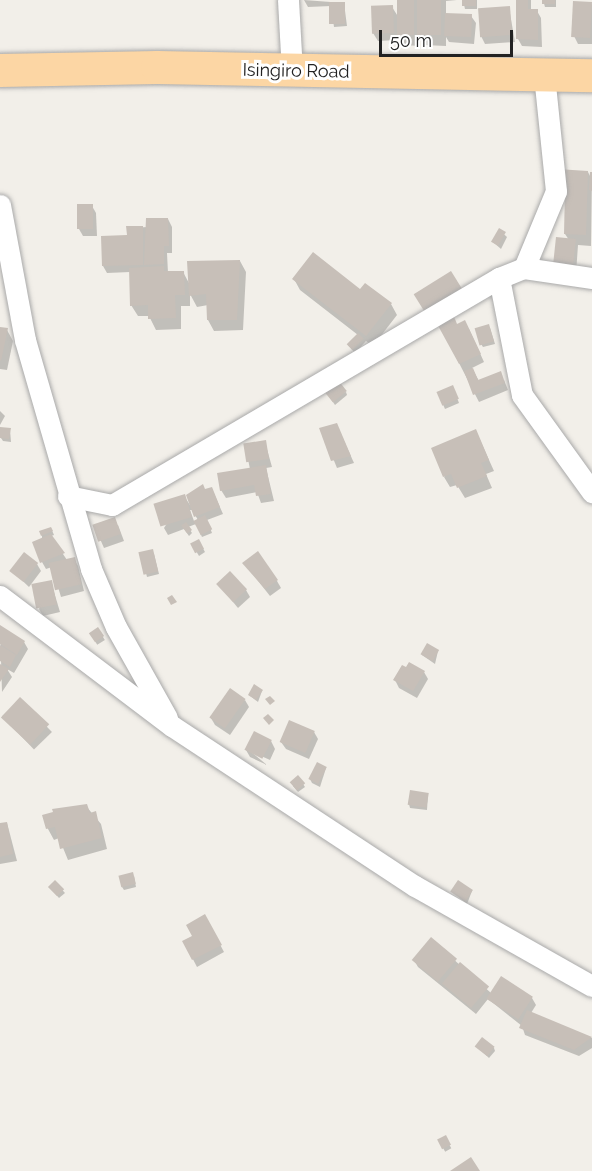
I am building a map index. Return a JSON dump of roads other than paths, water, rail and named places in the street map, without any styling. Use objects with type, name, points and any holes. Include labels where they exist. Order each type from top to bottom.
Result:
[{"type":"main road","name":"Isingiro Road","points":[[0,70],[157,67],[292,72],[592,75]]},
{"type":"street","points":[[288,0],[292,72]]},
{"type":"street","points":[[524,268],[555,191],[544,75]]},
{"type":"street","points":[[0,206],[25,340],[68,496],[91,569],[116,627],[172,726]]},
{"type":"street","points":[[68,496],[112,505],[499,278],[524,268],[592,278]]},
{"type":"street","points":[[499,278],[522,395],[592,492]]},
{"type":"street","points":[[0,596],[172,726],[415,886],[592,986]]}]
